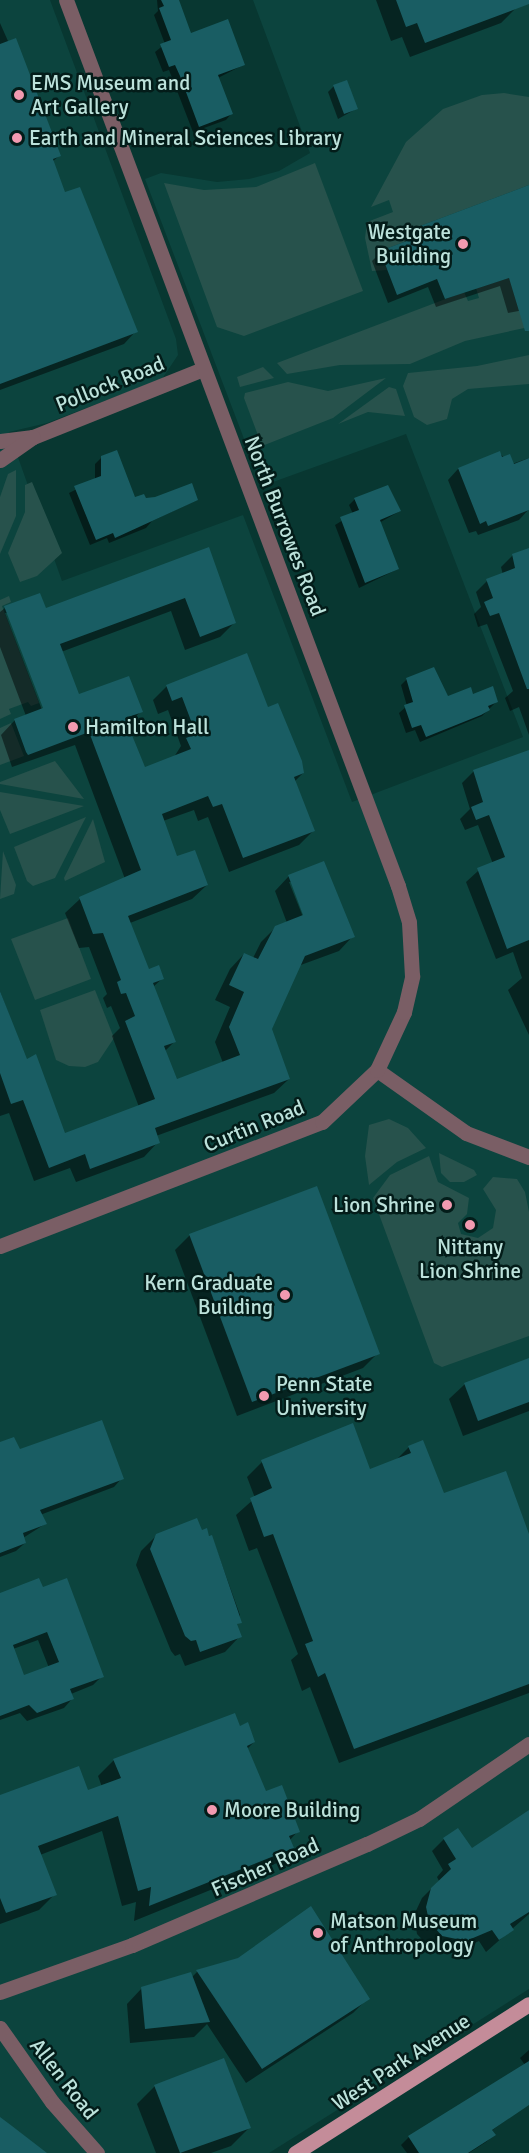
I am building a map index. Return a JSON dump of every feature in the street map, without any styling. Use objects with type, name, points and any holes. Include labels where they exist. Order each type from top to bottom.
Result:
[{"type":"main road","name":"West Park Avenue","points":[[295,2153],[529,2004]]},
{"type":"street","name":"North Burrowes Road","points":[[66,0],[409,922],[412,961],[408,998],[377,1070]]},
{"type":"street","name":"Pollock Road","points":[[0,460],[33,437],[202,369]]},
{"type":"street","name":"Pollock Road","points":[[0,441],[33,437]]},
{"type":"street","points":[[377,1070],[466,1133],[529,1157]]},
{"type":"street","name":"Curtin Road","points":[[0,1245],[300,1133],[322,1122],[377,1070]]},
{"type":"street","name":"Fischer Road","points":[[0,1992],[236,1904],[401,1829],[529,1744]]},
{"type":"street","name":"Allen Road","points":[[0,2028],[52,2102],[97,2153]]},
{"type":"shaded area","name":"Penn State University","points":[[0,0],[50,0],[176,339],[178,355],[162,379],[47,423],[9,432],[62,581],[243,515],[352,802],[523,737],[406,434],[262,486],[145,179],[161,173],[217,182],[249,179],[279,171],[310,153],[253,0],[529,0],[529,1989],[269,2153],[0,2153]]},
{"type":"shaded area","points":[[504,93],[529,97],[529,185],[412,229],[415,238],[380,251],[387,270],[372,271],[365,238],[367,222],[393,212],[389,200],[371,207],[406,142],[443,109],[482,95]]},
{"type":"shaded area","points":[[315,163],[363,291],[244,336],[217,327],[164,183],[204,190],[256,187]]},
{"type":"shaded area","points":[[509,278],[529,327],[465,341],[410,364],[340,365],[287,374],[277,363],[464,292],[468,301],[479,298],[476,288]]},
{"type":"shaded area","points":[[529,355],[529,384],[468,389],[452,399],[447,419],[427,425],[414,417],[403,386],[408,373],[477,366]]},
{"type":"shaded area","points":[[263,367],[274,378],[240,387],[237,377]]},
{"type":"shaded area","points":[[386,378],[333,418],[262,446],[244,398],[245,393],[288,382],[328,391]]},
{"type":"shaded area","points":[[389,387],[396,389],[405,416],[368,412],[338,424]]},
{"type":"shaded area","points":[[16,470],[16,516],[0,554],[0,497],[8,474]]},
{"type":"shaded area","points":[[32,482],[62,553],[37,576],[20,582],[8,553],[25,512],[25,485]]},
{"type":"shaded area","points":[[9,596],[11,602],[2,606],[39,703],[31,706],[28,702],[9,709],[11,714],[0,719],[0,600]]},
{"type":"shaded area","points":[[11,723],[24,756],[0,765],[0,728]]},
{"type":"shaded area","points":[[55,761],[84,799],[0,784],[0,782]]},
{"type":"shaded area","points":[[0,792],[84,806],[10,834],[0,810]]},
{"type":"shaded area","points":[[86,817],[55,878],[33,886],[27,881],[14,847]]},
{"type":"shaded area","points":[[93,819],[105,862],[65,881],[64,878]]},
{"type":"shaded area","points":[[3,851],[16,885],[14,894],[0,899]]},
{"type":"shaded area","points":[[68,918],[91,979],[35,1000],[11,939]]},
{"type":"shaded area","points":[[95,990],[114,1038],[98,1062],[85,1067],[69,1066],[56,1060],[40,1010]]},
{"type":"shaded area","points":[[389,1119],[408,1128],[426,1148],[397,1162],[369,1185],[365,1156],[369,1125]]},
{"type":"shaded area","points":[[439,1153],[474,1170],[477,1175],[464,1182],[450,1182],[441,1173]]},
{"type":"shaded area","points":[[429,1156],[438,1182],[469,1198],[467,1214],[458,1223],[461,1234],[478,1238],[493,1228],[496,1210],[483,1189],[493,1177],[517,1179],[525,1192],[529,1212],[529,1336],[442,1367],[434,1363],[373,1198],[390,1175]]},
{"type":"building","points":[[161,0],[179,0],[191,33],[228,19],[245,65],[218,75],[233,114],[199,127],[175,65],[169,67],[160,44],[171,40],[159,8],[164,6]]},
{"type":"building","points":[[396,0],[529,0],[529,4],[425,43],[417,23],[406,27]]},
{"type":"building","points":[[16,38],[61,156],[53,159],[65,192],[80,187],[138,332],[0,384],[0,44]]},
{"type":"building","points":[[347,80],[358,109],[344,114],[333,85]]},
{"type":"building","name":"Westgate Building","points":[[529,185],[529,331],[525,331],[509,278],[445,299],[437,279],[397,295],[380,251],[415,238],[412,229]]},
{"type":"building","points":[[117,450],[135,497],[144,494],[146,498],[155,497],[192,483],[198,500],[115,538],[113,533],[96,540],[74,486],[101,476],[101,456]]},
{"type":"building","points":[[500,451],[502,457],[510,454],[514,464],[529,458],[529,510],[488,526],[486,521],[480,524],[458,468]]},
{"type":"building","points":[[388,485],[401,511],[380,520],[399,569],[365,583],[340,517],[359,510],[354,498]]},
{"type":"building","points":[[209,547],[236,623],[200,637],[185,598],[60,644],[79,694],[129,676],[143,712],[125,718],[145,767],[191,749],[186,738],[196,734],[182,697],[172,701],[166,685],[247,653],[268,707],[278,703],[302,761],[304,773],[294,777],[315,831],[243,858],[222,804],[213,807],[208,796],[162,814],[177,856],[195,850],[208,885],[128,916],[149,969],[159,965],[164,979],[153,983],[176,1042],[164,1046],[177,1079],[240,1055],[229,1027],[244,992],[229,985],[244,953],[258,959],[275,926],[303,915],[288,875],[324,861],[355,937],[305,956],[272,1029],[290,1079],[155,1128],[160,1143],[90,1169],[85,1154],[49,1168],[23,1100],[11,1104],[0,1073],[0,991],[27,1059],[36,1054],[65,1133],[155,1099],[125,1021],[135,1016],[126,993],[121,994],[117,982],[121,980],[103,933],[93,934],[79,897],[141,870],[89,732],[28,755],[26,752],[14,719],[43,708],[4,606],[40,593],[46,608]]},
{"type":"building","points":[[529,548],[529,689],[527,689],[499,613],[490,616],[484,602],[493,598],[486,579],[515,568],[512,554]]},
{"type":"building","points":[[434,667],[448,696],[471,687],[473,694],[493,686],[498,702],[488,706],[490,710],[481,715],[426,737],[421,725],[412,728],[404,705],[413,702],[406,678]]},
{"type":"building","points":[[529,750],[529,940],[507,949],[477,868],[505,857],[489,815],[476,820],[471,807],[483,802],[473,770]]},
{"type":"building","name":"Kern Graduate Building","points":[[317,1186],[380,1354],[252,1402],[189,1234]]},
{"type":"building","points":[[529,1358],[529,1402],[478,1421],[464,1383]]},
{"type":"building","points":[[102,1420],[124,1479],[40,1510],[47,1524],[23,1533],[26,1543],[0,1553],[0,1442],[14,1437],[20,1449]]},
{"type":"building","points":[[353,1423],[370,1469],[411,1453],[408,1446],[423,1440],[444,1493],[506,1471],[529,1534],[529,1684],[354,1749],[325,1673],[318,1677],[305,1644],[313,1641],[273,1534],[264,1537],[250,1498],[272,1488],[261,1460]]},
{"type":"building","points":[[197,1518],[202,1530],[207,1528],[209,1536],[212,1535],[242,1623],[237,1624],[242,1637],[200,1652],[196,1640],[191,1641],[185,1636],[150,1549],[156,1534]]},
{"type":"building","points":[[39,1578],[43,1587],[67,1578],[104,1677],[70,1689],[74,1699],[37,1713],[29,1705],[0,1716],[0,1593]],"holes":[[[47,1632],[59,1662],[24,1675],[13,1645]]]},
{"type":"building","name":"Moore Building","points":[[235,1713],[240,1726],[248,1722],[255,1742],[247,1746],[266,1791],[282,1785],[300,1832],[289,1836],[294,1848],[149,1906],[151,1887],[138,1891],[118,1816],[38,1846],[57,1895],[6,1913],[0,1898],[0,1795],[79,1766],[88,1790],[121,1778],[113,1759]]},
{"type":"building","points":[[529,1810],[529,1912],[510,1924],[514,1930],[499,1940],[492,1930],[466,1941],[442,1936],[429,1921],[426,1907],[431,1888],[451,1869],[448,1864],[456,1859],[443,1838],[458,1828],[472,1848]]},
{"type":"building","points":[[311,1906],[370,1999],[262,2069],[196,1970],[238,1958]]},
{"type":"building","points":[[191,1972],[210,2022],[145,2029],[141,1987]]},
{"type":"building","points":[[224,2058],[251,2128],[180,2153],[154,2085]]},
{"type":"building","points":[[529,2061],[529,2105],[492,2130],[496,2135],[468,2153],[419,2153],[408,2136]]},
{"type":"building","points":[[0,2117],[12,2126],[47,2153],[0,2153]]},
{"type":"place","name":"EMS Museum and Art Gallery","points":[[19,95]]},
{"type":"place","name":"Earth and Mineral Sciences Library","points":[[17,138]]},
{"type":"place","name":"Westgate Building","points":[[463,244]]},
{"type":"place","name":"Hamilton Hall","points":[[73,727]]},
{"type":"place","name":"Lion Shrine","points":[[447,1205]]},
{"type":"place","name":"Nittany Lion Shrine","points":[[470,1225]]},
{"type":"place","name":"Kern Graduate Building","points":[[285,1295]]},
{"type":"place","name":"Penn State University","points":[[264,1396]]},
{"type":"place","name":"Moore Building","points":[[212,1810]]},
{"type":"place","name":"Matson Museum of Anthropology","points":[[318,1933]]}]
